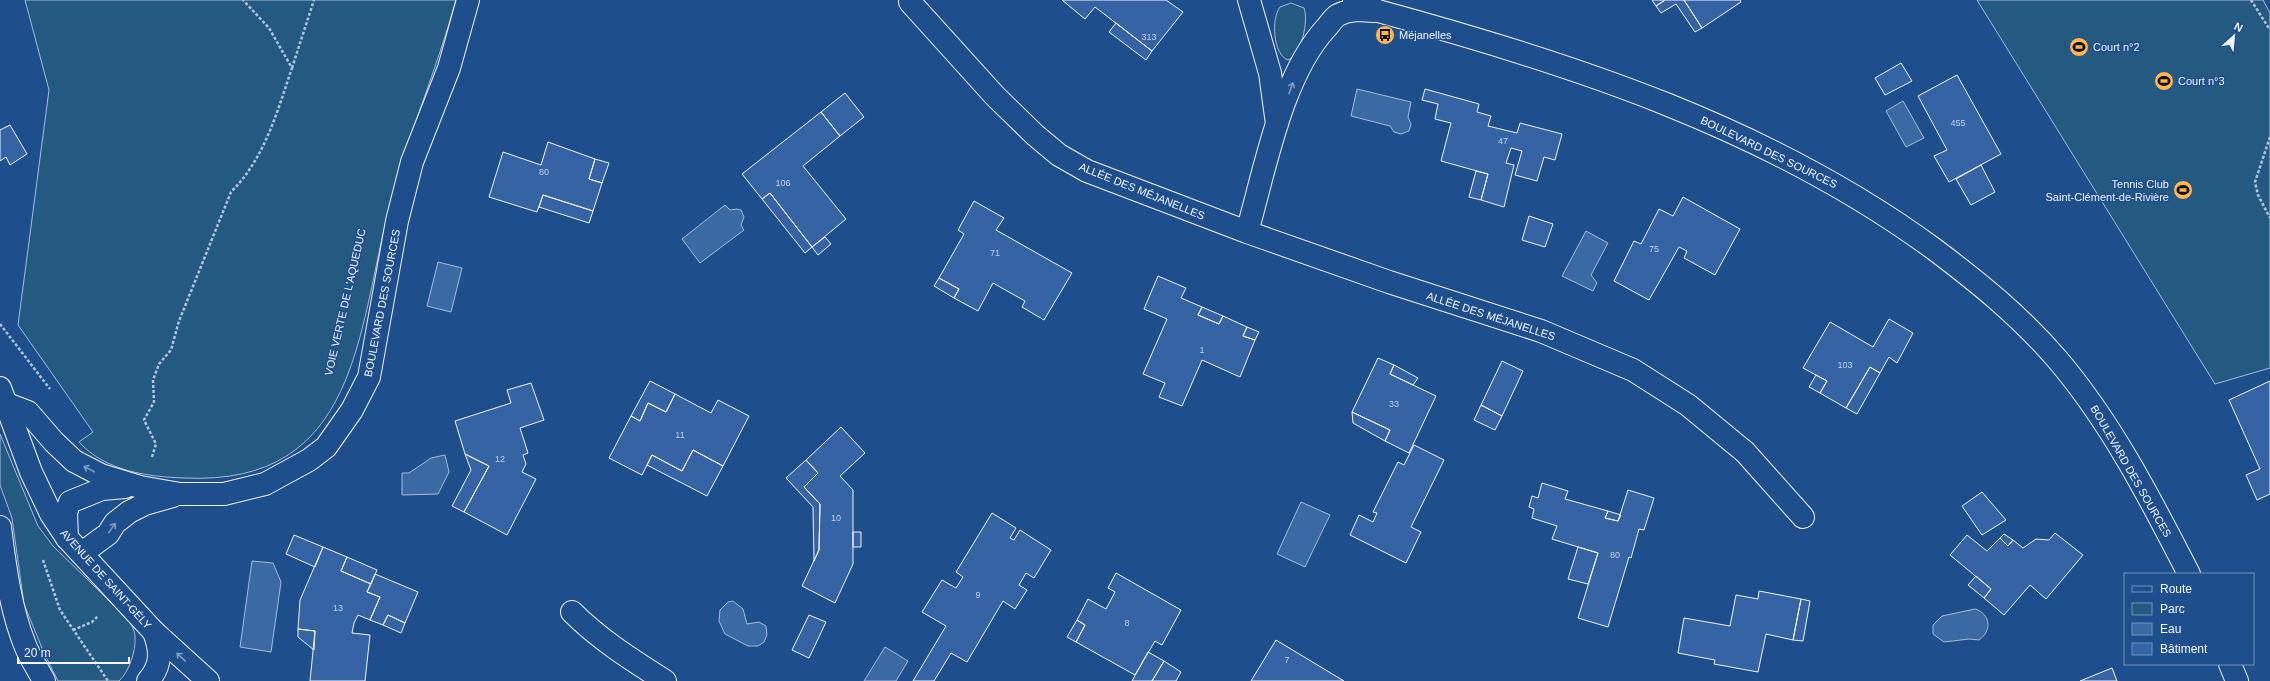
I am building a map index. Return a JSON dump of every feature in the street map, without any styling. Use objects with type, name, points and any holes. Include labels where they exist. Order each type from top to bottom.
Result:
[{"type":"street","name":"BOULEVARD DES SOURCES","points":[[3,396],[28,412],[54,442],[74,461],[101,475],[140,487],[180,494],[224,494],[247,490],[265,484],[309,460],[326,447],[362,394],[369,377],[397,221],[410,170],[449,68],[468,0]]},
{"type":"street","points":[[1249,0],[1258,36],[1270,73],[1277,125]]},
{"type":"street","points":[[1258,0],[1258,36]]},
{"type":"street","name":"BOULEVARD DES SOURCES","points":[[1354,0],[1529,55],[1664,102],[1829,180],[1902,226],[1999,299],[2058,360],[2088,398],[2135,473],[2188,573]]},
{"type":"street","name":"ALLÉE DES MÉJANELLES","points":[[910,2],[995,96],[1060,155],[1096,174],[1247,232],[1389,282],[1541,331],[1633,370],[1688,405],[1745,452],[1803,517]]},
{"type":"street","points":[[1247,232],[1277,125],[1293,80],[1315,40],[1337,16],[1352,10],[1373,5]]},
{"type":"street","name":"AVENUE DE SAINT-GÉLY","points":[[3,396],[39,492],[51,514],[75,545],[154,632],[160,648],[159,661],[148,681]]},
{"type":"street","name":"BOULEVARD DES SOURCES","points":[[140,487],[102,489],[70,502],[66,512],[75,545],[108,534],[115,523],[129,512],[144,504],[180,494]]},
{"type":"street","points":[[0,527],[5,562],[17,620],[25,646],[44,681]]},
{"type":"street","points":[[572,612],[592,632],[618,651],[665,681]]},
{"type":"street","points":[[154,632],[208,681]]},
{"type":"street","points":[[2230,665],[2237,681]]},
{"type":"path","points":[[243,0],[269,28],[292,68]]},
{"type":"path","points":[[140,487],[156,444],[144,420],[154,402],[153,380],[159,364],[170,350],[179,321],[231,192],[246,177],[261,152],[292,68],[314,0]]},
{"type":"path","points":[[2250,0],[2270,30]]},
{"type":"path","points":[[2270,137],[2255,182],[2258,195],[2270,218]]},
{"type":"path","points":[[0,324],[52,391]]},
{"type":"path","points":[[42,558],[60,610],[108,681]]},
{"type":"green space","points":[[25,0],[456,0],[397,179],[357,349],[340,392],[318,428],[286,456],[242,474],[185,478],[142,474],[114,466],[101,460],[79,442],[93,432],[18,325],[49,90]]},
{"type":"green space","name":"Tennis Club Saint-Clément-de-Rivière","points":[[1977,0],[2263,0],[2270,13],[2270,368],[2215,384]]},
{"type":"green space","points":[[1291,3],[1304,8],[1305,29],[1297,52],[1288,60],[1283,57],[1279,51],[1275,36],[1275,19],[1280,7]]},
{"type":"green space","points":[[0,434],[38,526],[53,546],[128,619],[132,625],[135,637],[133,655],[129,667],[119,681],[58,681],[44,653],[24,604],[12,518],[0,485]]},
{"type":"water","points":[[1357,89],[1411,102],[1408,117],[1411,124],[1409,131],[1401,134],[1394,132],[1390,126],[1351,116]]},
{"type":"water","points":[[1903,101],[1924,138],[1906,147],[1886,111]]},
{"type":"water","points":[[725,205],[730,210],[741,210],[744,217],[741,225],[744,230],[700,263],[682,239]]},
{"type":"water","points":[[1586,231],[1608,243],[1591,275],[1597,283],[1593,291],[1562,276]]},
{"type":"water","points":[[438,262],[462,268],[451,312],[427,306]]},
{"type":"water","points":[[445,455],[449,472],[438,494],[402,495],[402,473],[409,473],[431,458]]},
{"type":"water","points":[[1301,502],[1330,515],[1305,567],[1277,554]]},
{"type":"water","points":[[252,561],[273,563],[281,582],[271,652],[240,647]]},
{"type":"water","points":[[733,601],[743,609],[747,624],[759,622],[766,626],[767,635],[764,642],[758,646],[748,646],[725,634],[719,621],[720,610],[728,602]]},
{"type":"water","points":[[1975,609],[1984,615],[1988,623],[1986,632],[1979,640],[1969,639],[1944,642],[1933,634],[1933,625],[1942,616]]},
{"type":"water","points":[[885,647],[908,661],[896,681],[864,681]]},
{"type":"building","points":[[1062,0],[1166,0],[1183,12],[1152,51],[1095,7],[1085,19]]},
{"type":"building","points":[[1652,0],[1665,0],[1656,6]]},
{"type":"building","points":[[1665,0],[1684,0],[1702,28],[1695,32],[1676,4],[1661,13],[1656,6]]},
{"type":"building","points":[[1684,0],[1740,0],[1741,2],[1702,28]]},
{"type":"building","points":[[1116,23],[1152,51],[1146,60],[1109,32]]},
{"type":"building","points":[[1901,63],[1912,81],[1885,95],[1875,78]]},
{"type":"building","points":[[1957,75],[2001,154],[1949,182],[1934,156],[1947,150],[1918,96]]},
{"type":"building","points":[[1425,89],[1479,104],[1477,112],[1491,116],[1488,126],[1517,133],[1520,123],[1562,134],[1555,160],[1544,157],[1537,181],[1515,175],[1522,151],[1511,148],[1506,163],[1514,165],[1504,207],[1481,200],[1488,174],[1441,161],[1451,123],[1435,119],[1438,104],[1422,100]]},
{"type":"building","points":[[845,93],[864,117],[840,136],[821,112]]},
{"type":"building","points":[[821,112],[840,136],[803,166],[846,219],[812,247],[770,193],[762,199],[742,174]]},
{"type":"building","points":[[10,125],[27,154],[10,165],[6,157],[0,161],[0,130]]},
{"type":"building","points":[[548,142],[595,159],[589,179],[602,183],[593,211],[543,195],[537,212],[489,197],[503,152],[541,165]]},
{"type":"building","points":[[595,159],[609,163],[602,183],[589,179]]},
{"type":"building","points":[[1981,165],[1995,192],[1971,205],[1956,179]]},
{"type":"building","points":[[1476,171],[1488,174],[1481,200],[1469,197]]},
{"type":"building","points":[[770,193],[812,247],[805,253],[762,199]]},
{"type":"building","points":[[543,195],[593,211],[589,223],[539,207]]},
{"type":"building","points":[[1683,197],[1740,229],[1715,275],[1684,258],[1687,251],[1679,247],[1649,300],[1614,281],[1634,241],[1641,244],[1659,209],[1673,216]]},
{"type":"building","points":[[974,201],[1004,218],[996,230],[1072,273],[1044,320],[1022,307],[1025,301],[993,283],[978,311],[954,298],[959,289],[939,278],[964,234],[958,230]]},
{"type":"building","points":[[1529,216],[1553,224],[1545,247],[1522,240]]},
{"type":"building","points":[[825,237],[831,244],[818,255],[812,247]]},
{"type":"building","points":[[1158,276],[1186,288],[1181,298],[1202,307],[1198,315],[1219,324],[1223,316],[1247,327],[1243,336],[1255,340],[1240,377],[1202,360],[1182,406],[1159,397],[1165,383],[1143,374],[1167,319],[1144,309]]},
{"type":"building","points":[[939,278],[959,289],[954,298],[934,286]]},
{"type":"building","points":[[1202,307],[1223,316],[1219,324],[1198,315]]},
{"type":"building","points":[[1889,319],[1913,333],[1897,363],[1889,357],[1880,373],[1870,367],[1846,408],[1820,393],[1827,381],[1803,368],[1830,322],[1873,347]]},
{"type":"building","points":[[1247,327],[1259,332],[1255,340],[1243,336]]},
{"type":"building","points":[[1378,358],[1394,365],[1390,374],[1436,396],[1409,453],[1385,441],[1390,430],[1352,412]]},
{"type":"building","points":[[1502,361],[1523,371],[1502,416],[1481,405]]},
{"type":"building","points":[[1394,365],[1418,378],[1413,385],[1390,374]]},
{"type":"building","points":[[1870,367],[1880,373],[1857,414],[1846,408]]},
{"type":"building","points":[[1816,375],[1827,381],[1820,393],[1809,387]]},
{"type":"building","points":[[650,381],[675,394],[666,412],[648,403],[640,421],[631,416]]},
{"type":"building","points":[[2270,381],[2270,494],[2257,500],[2246,475],[2260,469],[2229,400]]},
{"type":"building","points":[[531,383],[544,420],[520,428],[528,453],[523,455],[526,464],[522,472],[536,479],[507,535],[464,512],[489,466],[465,454],[455,421],[511,403],[507,390]]},
{"type":"building","points":[[675,394],[711,413],[718,400],[749,416],[723,466],[693,450],[682,471],[652,455],[642,475],[609,458],[631,416],[640,421],[648,403],[666,412]]},
{"type":"building","points":[[1481,405],[1502,416],[1495,430],[1474,420]]},
{"type":"building","points":[[1352,412],[1390,430],[1385,441],[1353,423]]},
{"type":"building","points":[[841,427],[865,453],[840,476],[853,490],[853,564],[835,603],[802,586],[819,550],[820,504],[804,487],[818,473],[806,460]]},
{"type":"building","points":[[1414,445],[1444,460],[1411,527],[1421,532],[1406,563],[1350,535],[1359,515],[1373,522],[1377,513],[1373,512],[1398,462],[1404,465]]},
{"type":"building","points":[[693,450],[723,466],[707,496],[647,465],[652,455],[682,471]]},
{"type":"building","points":[[465,454],[489,466],[464,512],[452,506],[471,470]]},
{"type":"building","points":[[806,460],[818,473],[804,487],[820,504],[819,550],[814,561],[813,507],[786,478]]},
{"type":"building","points":[[1542,483],[1568,491],[1565,499],[1608,511],[1605,518],[1618,521],[1628,490],[1654,498],[1644,530],[1639,529],[1631,558],[1629,557],[1608,627],[1578,618],[1598,553],[1552,539],[1557,526],[1532,518],[1534,509],[1529,507],[1532,496],[1538,498]]},
{"type":"building","points":[[1982,492],[2006,520],[1982,535],[1962,506]]},
{"type":"building","points":[[1608,511],[1621,515],[1618,521],[1605,518]]},
{"type":"building","points":[[992,513],[1016,528],[1010,538],[1014,540],[1020,530],[1051,550],[1034,578],[1026,573],[1019,585],[1027,590],[1015,609],[1003,601],[967,662],[951,653],[934,681],[913,681],[946,626],[922,612],[942,580],[956,588],[963,577],[956,572]]},
{"type":"building","points":[[853,532],[861,532],[861,547],[853,547]]},
{"type":"building","points":[[2055,533],[2083,555],[2046,599],[2030,585],[2004,615],[1984,598],[1991,589],[1950,555],[1967,535],[1987,551],[2000,538],[2008,546],[2013,540],[2023,548],[2036,539],[2049,540]]},
{"type":"building","points":[[2004,534],[2013,540],[2008,546],[2000,538]]},
{"type":"building","points":[[294,535],[323,547],[315,567],[286,554]]},
{"type":"building","points":[[323,547],[347,557],[341,571],[371,584],[367,592],[380,597],[370,620],[358,615],[354,623],[352,633],[370,635],[365,681],[310,681],[315,631],[298,629],[300,600]]},
{"type":"building","points":[[1578,547],[1598,553],[1588,584],[1568,579]]},
{"type":"building","points":[[347,557],[377,570],[371,584],[341,571]]},
{"type":"building","points":[[1116,573],[1181,610],[1162,645],[1155,641],[1135,675],[1076,642],[1085,625],[1077,620],[1088,599],[1106,609],[1115,592],[1108,588]]},
{"type":"building","points":[[375,574],[418,592],[405,623],[388,615],[383,625],[370,620],[380,597],[367,592]]},
{"type":"building","points":[[1976,576],[1991,589],[1984,598],[1968,585]]},
{"type":"building","points":[[1759,591],[1801,599],[1793,640],[1766,634],[1758,672],[1714,664],[1715,660],[1678,653],[1684,618],[1730,626],[1736,595],[1758,599]]},
{"type":"building","points":[[1801,599],[1810,601],[1803,641],[1793,640]]},
{"type":"building","points":[[388,615],[405,623],[401,633],[383,625]]},
{"type":"building","points":[[809,615],[826,622],[809,658],[792,650]]},
{"type":"building","points":[[1077,620],[1085,625],[1076,642],[1067,637]]},
{"type":"building","points":[[298,629],[315,631],[314,650],[298,637]]},
{"type":"building","points":[[1276,640],[1344,681],[1251,681]]},
{"type":"building","points":[[1148,652],[1164,661],[1152,681],[1132,681]]},
{"type":"building","points":[[1164,661],[1181,672],[1176,681],[1152,681]]},
{"type":"building","points":[[2112,668],[2117,681],[2080,681]]},
{"type":"place","name":"Méjanelles","points":[[1385,35]]},
{"type":"place","name":"Court n°2","points":[[2079,47]]},
{"type":"place","name":"Court n°3","points":[[2164,81]]},
{"type":"place","name":"Tennis Club Saint-Clément-de-Rivière","points":[[2183,190]]}]
